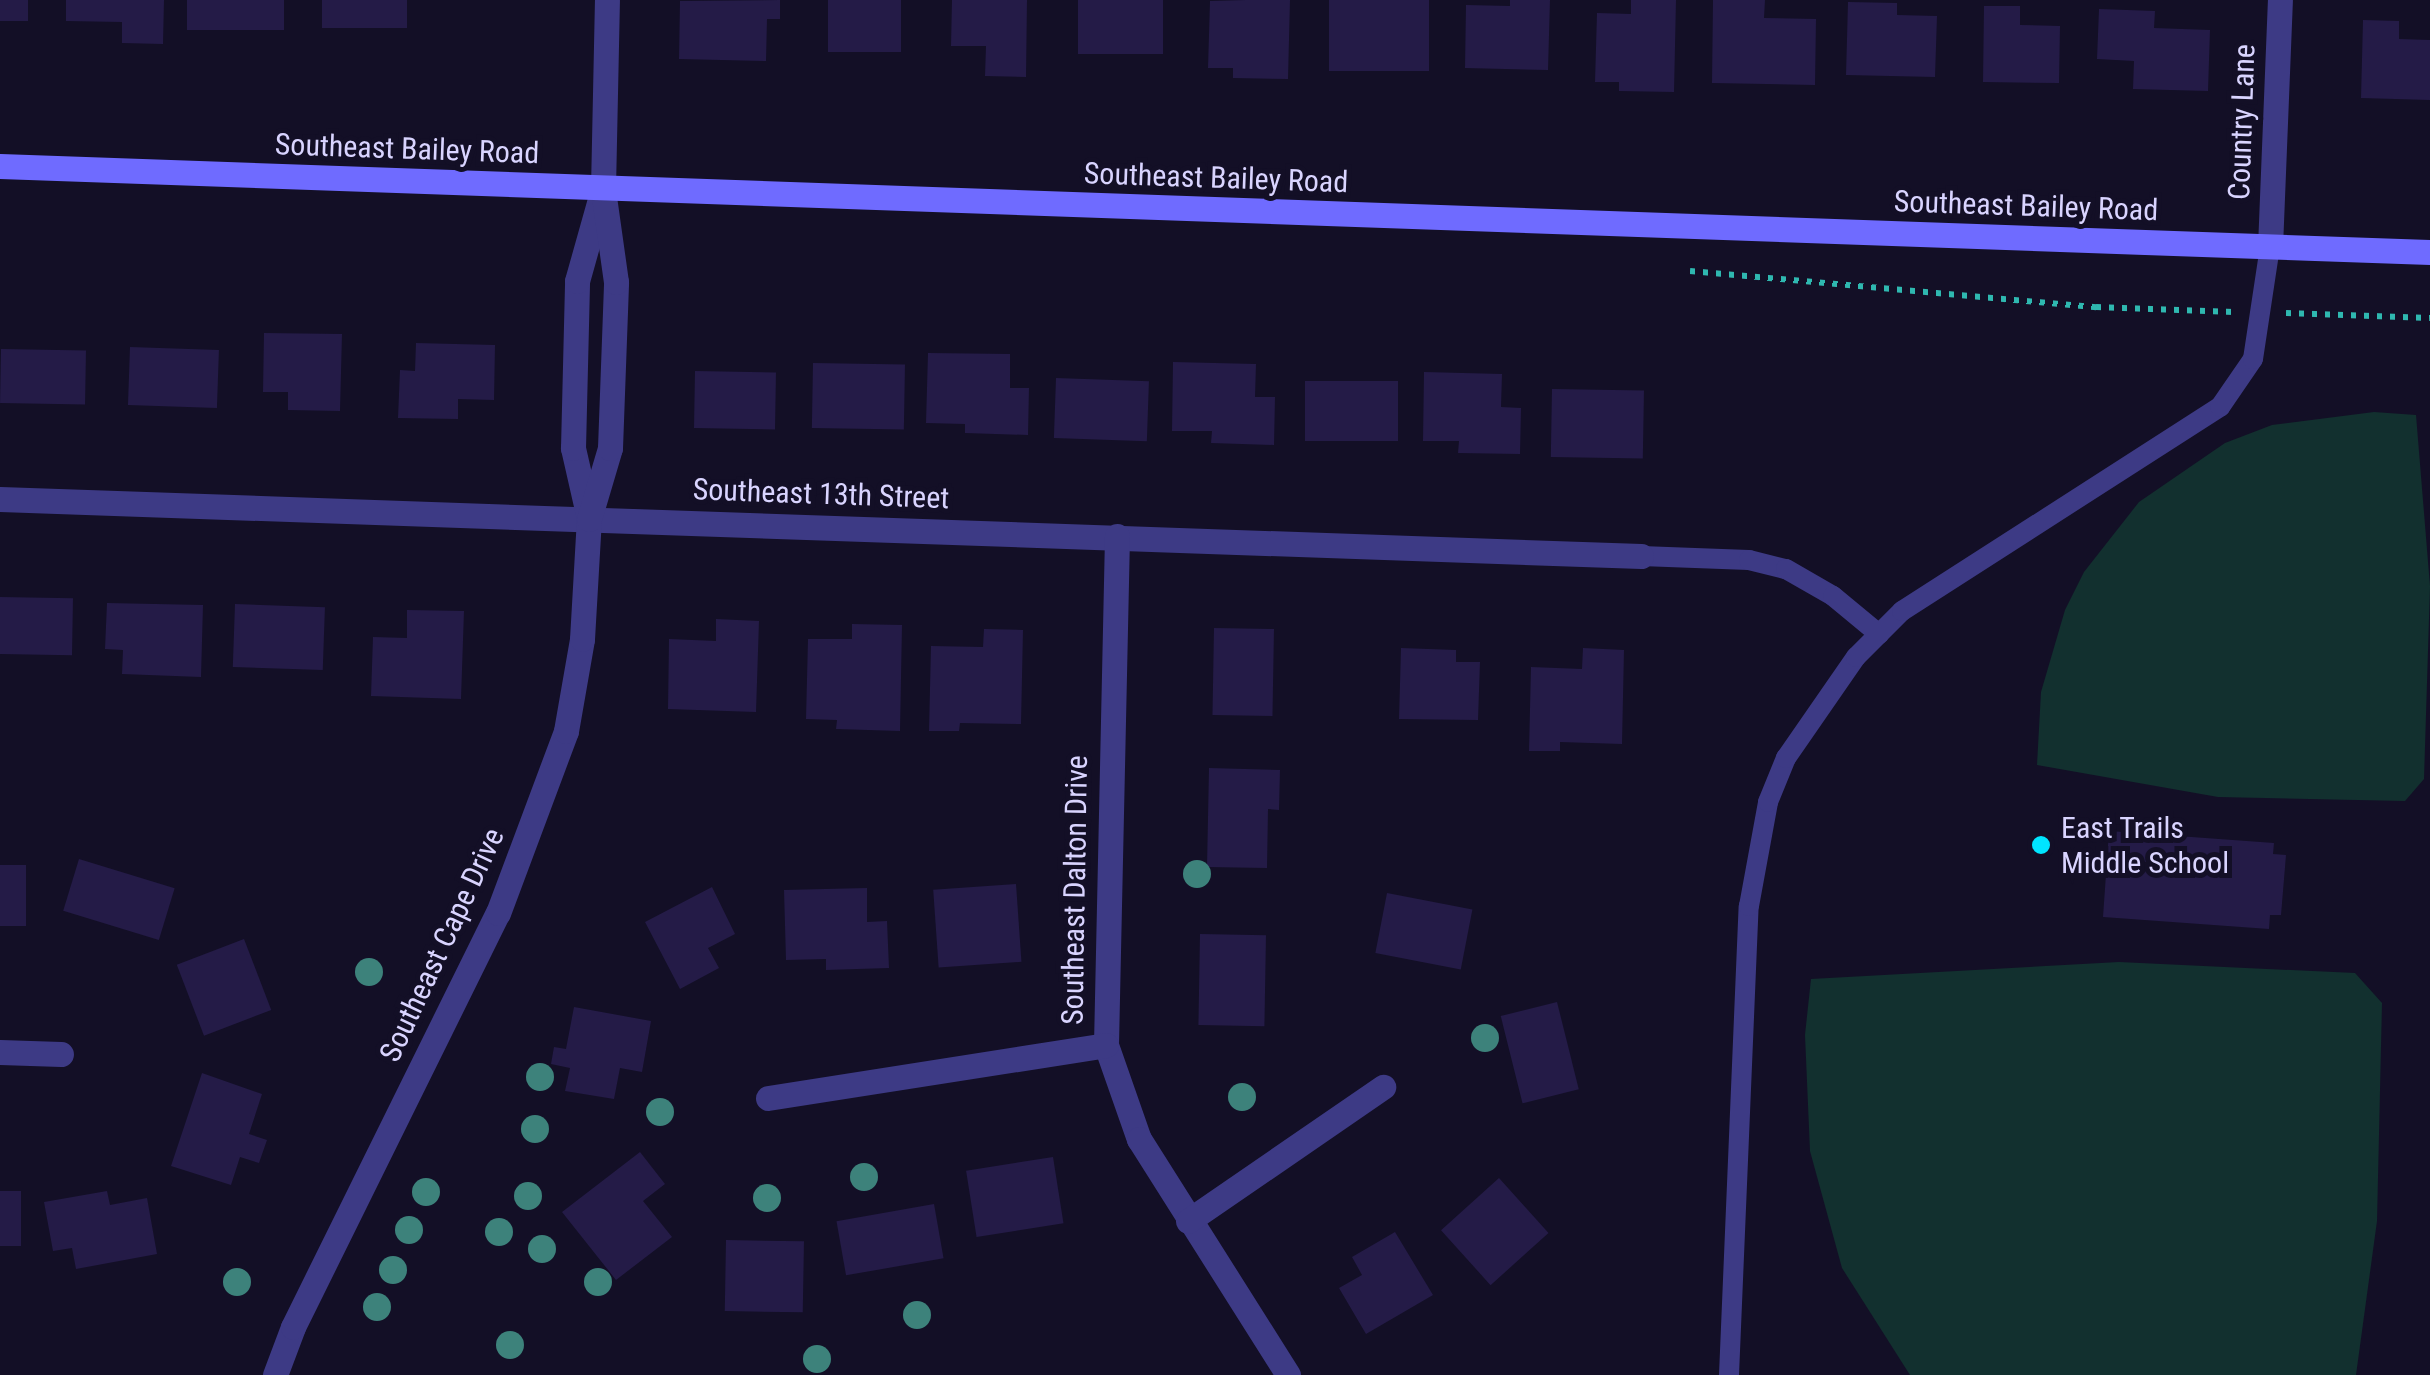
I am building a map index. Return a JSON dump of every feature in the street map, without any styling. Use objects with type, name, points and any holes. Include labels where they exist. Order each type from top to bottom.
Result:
[{"type":"main road","name":"Southeast Bailey Road","points":[[0,166],[2430,252]]},
{"type":"street","name":"Southeast Cape Drive","points":[[276,1375],[293,1327],[498,914],[538,815],[570,713],[589,519],[610,448],[616,282],[603,189],[607,0]]},
{"type":"street","name":"Country Lane","points":[[2270,247],[2280,0]]},
{"type":"street","name":"Southeast Cape Drive","points":[[589,519],[573,448],[577,281],[603,189]]},
{"type":"street","name":"Southeast 13th Street","points":[[0,499],[1640,556]]},
{"type":"street","name":"Southeast Dalton Drive","points":[[1116,536],[1106,1045],[1139,1139],[1288,1375]]},
{"type":"street","points":[[768,1098],[1106,1045]]},
{"type":"street","points":[[0,1052],[61,1054]]},
{"type":"street","points":[[1188,1221],[1384,1087]]},
{"type":"lane","points":[[1729,1375],[1755,854],[1786,758],[1820,705],[1879,634],[1950,576],[2220,407],[2252,359],[2270,247]]},
{"type":"lane","points":[[1640,556],[1749,560],[1786,569],[1833,596],[1879,634]]},
{"type":"path","points":[[1690,271],[2207,310]]},
{"type":"path","points":[[2308,314],[2430,318]]},
{"type":"green space","points":[[2374,412],[2416,415],[2430,586],[2424,779],[2405,801],[2218,797],[2037,765],[2041,692],[2065,610],[2084,572],[2139,502],[2225,443],[2272,425]]},
{"type":"green space","points":[[2119,962],[2355,973],[2382,1003],[2377,1221],[2356,1375],[1910,1375],[1842,1268],[1810,1151],[1805,1035],[1811,979]]},
{"type":"building","points":[[0,0],[28,0],[28,21],[0,21]]},
{"type":"building","points":[[66,0],[164,0],[163,44],[122,43],[122,22],[66,21]]},
{"type":"building","points":[[187,0],[284,0],[284,30],[187,30]]},
{"type":"building","points":[[322,0],[407,0],[407,28],[322,28]]},
{"type":"building","points":[[780,0],[780,19],[767,19],[766,61],[679,59],[680,1]]},
{"type":"building","points":[[828,0],[901,0],[901,52],[828,52]]},
{"type":"building","points":[[952,0],[1027,0],[1026,77],[985,76],[986,46],[951,46]]},
{"type":"building","points":[[1078,0],[1163,0],[1163,54],[1078,54]]},
{"type":"building","points":[[1290,0],[1288,79],[1233,78],[1233,68],[1208,68],[1210,1]]},
{"type":"building","points":[[1329,0],[1429,0],[1429,71],[1329,71]]},
{"type":"building","points":[[1510,0],[1550,0],[1548,70],[1465,68],[1466,5],[1510,6]]},
{"type":"building","points":[[1631,0],[1676,0],[1674,92],[1619,91],[1619,82],[1595,82],[1597,13],[1631,14]]},
{"type":"building","points":[[1713,0],[1765,0],[1764,18],[1816,19],[1815,85],[1712,83]]},
{"type":"building","points":[[1848,2],[1897,3],[1897,15],[1937,16],[1935,77],[1846,75]]},
{"type":"building","points":[[1984,6],[2020,6],[2020,25],[2060,26],[2059,83],[1983,82]]},
{"type":"building","points":[[2099,9],[2155,11],[2154,28],[2210,30],[2208,91],[2133,89],[2134,61],[2097,59]]},
{"type":"building","points":[[2363,20],[2399,21],[2399,39],[2430,40],[2430,100],[2361,98]]},
{"type":"building","points":[[264,333],[342,334],[340,411],[288,410],[288,392],[263,392]]},
{"type":"building","points":[[416,343],[495,345],[494,400],[458,399],[458,419],[398,418],[400,370],[415,371]]},
{"type":"building","points":[[130,347],[219,350],[217,408],[128,405]]},
{"type":"building","points":[[1,349],[86,350],[85,404],[0,403]]},
{"type":"building","points":[[928,353],[1010,354],[1010,388],[1029,388],[1028,435],[965,433],[965,424],[926,423]]},
{"type":"building","points":[[1173,362],[1256,364],[1255,397],[1275,397],[1274,445],[1211,443],[1212,431],[1172,431]]},
{"type":"building","points":[[813,363],[905,365],[904,430],[812,428]]},
{"type":"building","points":[[695,371],[776,372],[775,429],[694,428]]},
{"type":"building","points":[[1424,372],[1502,374],[1501,407],[1521,408],[1520,454],[1458,453],[1459,441],[1423,441]]},
{"type":"building","points":[[1056,378],[1149,381],[1147,441],[1054,438]]},
{"type":"building","points":[[1305,381],[1398,381],[1398,441],[1305,441]]},
{"type":"building","points":[[1552,389],[1644,391],[1643,459],[1551,457]]},
{"type":"building","points":[[0,597],[73,598],[72,655],[0,654]]},
{"type":"building","points":[[107,603],[203,605],[201,677],[122,674],[123,650],[105,649]]},
{"type":"building","points":[[235,604],[325,607],[323,670],[233,667]]},
{"type":"building","points":[[407,610],[464,611],[461,699],[371,696],[373,637],[407,638]]},
{"type":"building","points":[[716,619],[759,621],[756,712],[668,709],[669,639],[716,641]]},
{"type":"building","points":[[852,624],[902,625],[900,731],[836,729],[837,720],[806,719],[808,639],[852,639]]},
{"type":"building","points":[[1214,628],[1274,629],[1272,716],[1212,715]]},
{"type":"building","points":[[984,629],[1023,630],[1021,724],[960,723],[959,731],[929,731],[931,646],[983,647]]},
{"type":"building","points":[[1401,648],[1456,650],[1456,662],[1480,662],[1478,720],[1399,719]]},
{"type":"building","points":[[1583,648],[1624,650],[1622,744],[1560,742],[1560,751],[1529,751],[1531,667],[1582,669]]},
{"type":"building","points":[[1209,768],[1280,770],[1279,810],[1268,809],[1267,868],[1207,867]]},
{"type":"building","points":[[2109,831],[2274,843],[2273,854],[2286,855],[2281,915],[2270,915],[2269,929],[2103,917]]},
{"type":"building","points":[[79,859],[175,888],[159,940],[63,911]]},
{"type":"building","points":[[0,865],[26,865],[26,926],[0,926]]},
{"type":"building","points":[[1016,884],[1021,962],[939,968],[933,890]]},
{"type":"building","points":[[712,887],[735,934],[708,948],[719,968],[680,989],[645,922]]},
{"type":"building","points":[[867,888],[867,922],[887,921],[889,968],[826,970],[826,959],[786,960],[784,890]]},
{"type":"building","points":[[1387,893],[1472,910],[1461,969],[1375,953]]},
{"type":"building","points":[[1200,934],[1266,935],[1264,1026],[1198,1025]]},
{"type":"building","points":[[244,939],[271,1010],[204,1036],[177,965]]},
{"type":"building","points":[[1557,1002],[1579,1089],[1522,1103],[1501,1016]]},
{"type":"building","points":[[574,1007],[651,1021],[642,1072],[620,1068],[614,1099],[565,1091],[570,1068],[551,1064],[554,1047],[566,1049]]},
{"type":"building","points":[[202,1073],[262,1094],[249,1134],[267,1140],[259,1163],[240,1157],[231,1185],[171,1166]]},
{"type":"building","points":[[640,1152],[665,1184],[643,1201],[672,1237],[616,1280],[562,1212]]},
{"type":"building","points":[[1053,1157],[1063,1223],[977,1237],[966,1171]]},
{"type":"building","points":[[1499,1178],[1549,1233],[1491,1285],[1441,1230]]},
{"type":"building","points":[[0,1191],[21,1191],[21,1246],[0,1246]]},
{"type":"building","points":[[107,1191],[110,1205],[147,1198],[157,1254],[76,1269],[72,1248],[53,1251],[44,1202]]},
{"type":"building","points":[[934,1204],[944,1258],[846,1275],[837,1221]]},
{"type":"building","points":[[1395,1232],[1433,1295],[1366,1334],[1339,1288],[1362,1275],[1352,1257]]},
{"type":"building","points":[[726,1240],[804,1241],[803,1312],[725,1311]]},
{"type":"place","name":"East Trails Middle School","points":[[2041,845]]}]
